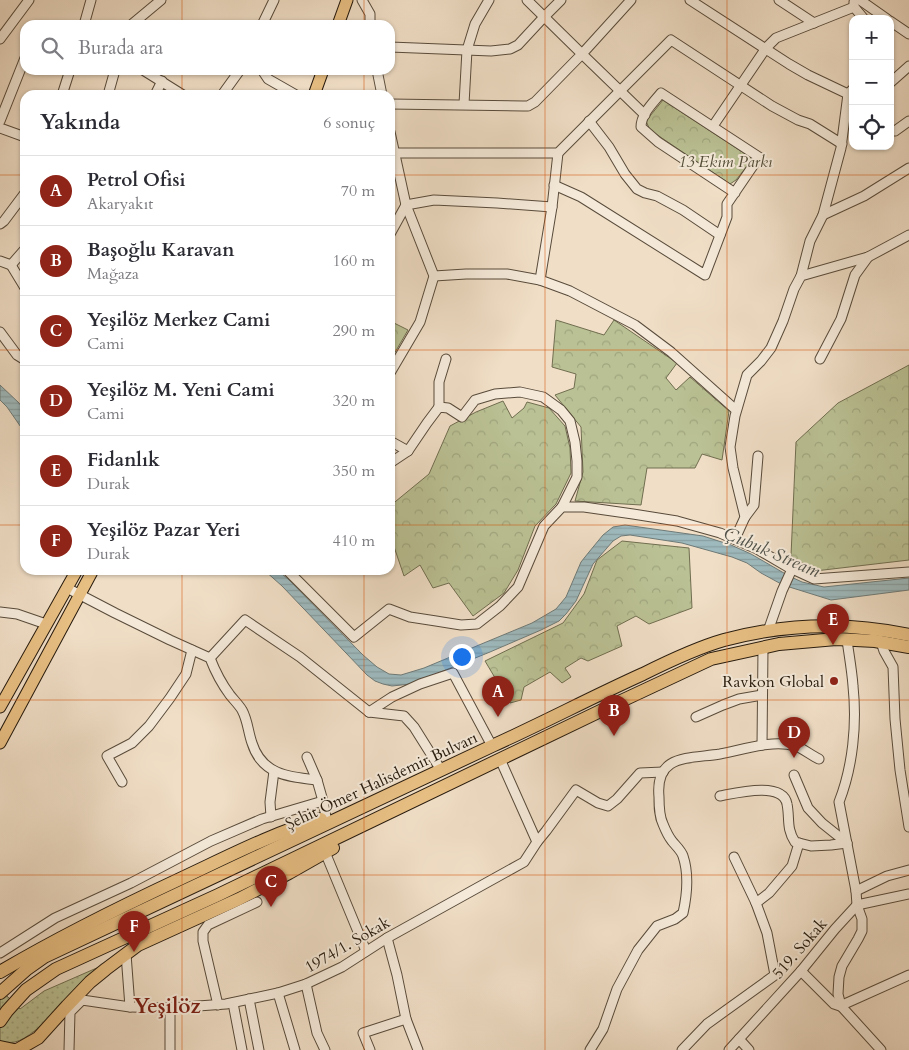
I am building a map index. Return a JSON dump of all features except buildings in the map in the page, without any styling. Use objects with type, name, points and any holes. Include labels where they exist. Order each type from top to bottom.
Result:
[{"type":"highway","name":"Şehit Ömer Halisdemir Bulvarı","points":[[0,993],[44,957],[675,659],[723,641],[768,631],[820,626],[846,626],[909,635]]},
{"type":"highway","name":"Şehit Ömer Halisdemir Bulvarı","points":[[0,1021],[26,990],[56,969],[132,935],[711,658],[779,644],[827,640],[881,642],[909,647]]},
{"type":"highway","points":[[0,972],[101,916],[192,873],[296,826],[364,806]]},
{"type":"highway","name":"Şehit Ömer Halisdemir Bulvarı","points":[[15,1050],[38,1038],[90,982],[138,945],[239,899],[325,852],[382,816]]},
{"type":"highway","points":[[0,1047],[15,1050]]},
{"type":"main road","points":[[340,20],[346,0]]},
{"type":"main road","points":[[316,90],[321,75]]},
{"type":"main road","points":[[0,707],[74,575]]},
{"type":"main road","points":[[0,743],[90,575]]},
{"type":"street","points":[[0,39],[29,0]]},
{"type":"street","points":[[85,20],[91,0]]},
{"type":"street","points":[[137,20],[161,0]]},
{"type":"street","points":[[264,20],[274,0]]},
{"type":"street","points":[[362,0],[370,14],[370,20]]},
{"type":"street","points":[[464,104],[467,50],[475,24],[489,0]]},
{"type":"street","points":[[527,0],[645,115]]},
{"type":"street","points":[[395,47],[491,51],[510,49],[518,45],[561,0]]},
{"type":"street","points":[[395,104],[523,106],[532,104],[582,54],[631,0]]},
{"type":"street","points":[[690,0],[808,76],[849,91]]},
{"type":"street","points":[[780,0],[814,23]]},
{"type":"street","points":[[713,126],[765,49],[776,38],[814,23],[856,2]]},
{"type":"street","points":[[856,2],[862,15]]},
{"type":"street","points":[[856,2],[880,15]]},
{"type":"street","points":[[894,24],[909,34]]},
{"type":"street","points":[[540,280],[552,207],[558,152],[671,40],[772,106],[798,120],[810,124],[842,144]]},
{"type":"street","points":[[894,79],[909,66]]},
{"type":"street","points":[[0,121],[20,71]]},
{"type":"street","points":[[64,90],[68,75]]},
{"type":"street","points":[[109,90],[114,75]]},
{"type":"street","points":[[152,75],[176,90]]},
{"type":"street","points":[[226,90],[236,75]]},
{"type":"street","points":[[265,75],[268,79],[287,90]]},
{"type":"street","points":[[378,75],[381,90]]},
{"type":"street","points":[[158,90],[162,81]]},
{"type":"street","points":[[554,185],[580,197],[705,275],[727,217],[727,204],[735,193],[759,157],[661,93],[641,120],[641,126],[649,135],[735,193]]},
{"type":"street","points":[[745,516],[733,468],[730,447],[736,410],[747,374],[762,361],[770,348],[801,276],[810,241],[823,215],[842,144],[849,98]]},
{"type":"street","points":[[589,121],[637,189],[657,196],[674,205],[720,235]]},
{"type":"street","points":[[895,131],[909,121]]},
{"type":"street","points":[[0,128],[20,135]]},
{"type":"street","points":[[395,364],[420,322],[434,276],[406,206],[395,153],[558,152]]},
{"type":"street","points":[[823,215],[864,196],[909,168]]},
{"type":"street","points":[[0,224],[4,215],[20,198]]},
{"type":"street","points":[[395,225],[406,206],[434,200],[552,207]]},
{"type":"street","points":[[801,276],[868,257],[909,235]]},
{"type":"street","points":[[11,265],[20,255]]},
{"type":"street","points":[[820,359],[841,319],[855,275],[868,257]]},
{"type":"street","points":[[0,261],[11,265],[20,280]]},
{"type":"street","points":[[434,276],[508,274],[540,280],[570,291],[635,325],[671,352],[736,410]]},
{"type":"street","points":[[0,332],[20,357]]},
{"type":"street","points":[[395,460],[408,451],[439,408],[439,382],[446,359]]},
{"type":"street","points":[[292,575],[354,637],[389,609],[410,617],[461,625],[477,624],[500,606],[518,587],[544,526],[562,507],[577,477],[578,461],[570,421],[561,410],[543,397],[520,392],[495,394],[476,400],[462,416],[448,408],[439,408]]},
{"type":"street","points":[[395,444],[408,451]]},
{"type":"street","points":[[735,539],[745,516],[754,504],[758,456]]},
{"type":"street","points":[[562,507],[584,507],[677,521],[720,533],[757,549],[791,573],[814,579],[909,572]]},
{"type":"street","points":[[768,631],[791,573]]},
{"type":"street","points":[[67,588],[210,658],[215,672],[240,707],[245,717],[256,754],[264,764],[274,771],[294,778],[318,780]]},
{"type":"street","points":[[0,612],[17,614],[46,624]]},
{"type":"street","points":[[210,658],[245,620],[300,657],[368,712],[404,716],[414,727],[441,770]]},
{"type":"street","points":[[847,640],[853,687],[853,746],[839,802],[857,905],[862,919],[862,930],[842,966],[838,994],[841,1006],[876,1049]]},
{"type":"street","points":[[881,642],[884,651],[894,666],[896,719],[909,827]]},
{"type":"street","points":[[762,745],[763,648]]},
{"type":"street","points":[[122,782],[107,756],[132,743],[149,726],[186,674],[192,650]]},
{"type":"street","points":[[368,712],[392,697],[420,684],[453,673],[492,746]]},
{"type":"street","points":[[696,717],[739,699],[762,695]]},
{"type":"street","points":[[590,1050],[603,1030],[616,989],[638,950],[657,926],[675,919],[683,913],[686,896],[686,871],[683,854],[670,839],[662,822],[658,788],[662,772],[677,760],[721,754],[762,745],[796,746],[819,759]]},
{"type":"street","points":[[307,757],[318,780],[326,817]]},
{"type":"street","points":[[500,759],[536,842],[576,790],[598,804],[608,806],[617,799],[640,773],[662,772]]},
{"type":"street","points":[[271,817],[270,802],[274,771]]},
{"type":"street","points":[[794,775],[808,808],[822,824],[847,842]]},
{"type":"street","points":[[720,796],[746,791],[770,790],[782,795],[787,802],[789,834],[795,842],[810,846],[847,842]]},
{"type":"street","points":[[0,953],[55,918],[130,883],[211,841],[271,817],[323,801]]},
{"type":"street","name":"1974/1. Sokak","points":[[69,1050],[70,1012],[82,1000],[130,1007],[170,1008],[218,1005],[278,993],[306,984],[342,966],[387,938],[524,862],[536,842]]},
{"type":"street","points":[[756,903],[769,893],[792,866],[799,843]]},
{"type":"street","points":[[325,852],[366,951]]},
{"type":"street","points":[[682,1050],[707,1024],[775,976],[767,933],[756,903],[734,857]]},
{"type":"street","points":[[856,891],[888,876],[909,870]]},
{"type":"street","points":[[857,905],[909,894]]},
{"type":"street","points":[[218,1005],[203,941],[203,932],[208,925],[257,902]]},
{"type":"street","name":"519. Sokak","points":[[729,1050],[801,971],[857,905]]},
{"type":"street","points":[[387,938],[406,1019],[418,1050]]},
{"type":"street","points":[[126,954],[130,1007]]},
{"type":"street","points":[[801,971],[834,1004],[841,1006],[909,975]]},
{"type":"street","points":[[306,984],[317,1032],[325,1050]]},
{"type":"street","points":[[278,993],[295,1050]]},
{"type":"street","points":[[249,999],[259,1050]]},
{"type":"street","points":[[233,1003],[242,1050]]},
{"type":"street","points":[[170,1008],[170,1050]]},
{"type":"street","points":[[370,1050],[363,1032],[406,1019]]},
{"type":"street","points":[[739,1039],[749,1050]]},
{"type":"green space","name":"13 Ekim Parkı","points":[[663,100],[753,159],[736,180],[730,184],[650,130],[646,121]]},
{"type":"green space","points":[[556,320],[604,335],[614,320],[677,363],[666,378],[676,390],[690,377],[729,411],[722,460],[702,454],[695,468],[647,468],[641,505],[575,501],[583,472],[581,427],[555,395],[574,388],[576,374],[552,367]]},
{"type":"green space","points":[[395,324],[408,330],[395,352]]},
{"type":"green space","points":[[909,365],[909,560],[815,571],[791,556],[796,442],[838,403]]},
{"type":"green space","points":[[503,401],[512,418],[524,408],[527,402],[549,408],[565,426],[570,448],[571,473],[556,504],[535,526],[518,570],[504,593],[473,616],[449,583],[433,588],[420,565],[404,576],[395,550],[395,502],[429,474],[450,426],[476,412]]},
{"type":"green space","points":[[622,541],[689,548],[692,608],[649,624],[636,616],[617,626],[622,646],[588,661],[581,658],[565,668],[571,677],[562,683],[550,672],[524,687],[521,700],[510,703],[485,661],[563,623],[584,594],[597,560]]},
{"type":"green space","points":[[99,967],[35,1031],[15,1042],[0,1042],[0,989],[20,1009],[44,991]]},
{"type":"water","points":[[0,385],[20,404],[20,426],[7,407],[0,400]]},
{"type":"water","points":[[625,525],[703,536],[751,554],[802,582],[824,587],[909,578],[909,590],[831,600],[783,585],[747,563],[732,557],[682,543],[630,535],[621,536],[613,541],[593,564],[576,601],[559,621],[411,684],[392,686],[375,681],[367,675],[270,575],[283,575],[288,579],[377,667],[389,674],[401,675],[424,668],[532,623],[556,609],[566,597],[581,562],[603,535],[613,527]]},
{"type":"place","name":"Fidanlık","points":[[833,645]]},
{"type":"place","name":"Ravkon Global","points":[[834,681]]},
{"type":"place","name":"Petrol Ofisi","points":[[498,717]]},
{"type":"place","name":"Başoğlu Karavan","points":[[614,736]]},
{"type":"place","name":"Yeşilöz M. Yeni Cami","points":[[794,758]]},
{"type":"place","name":"Yeşilöz Merkez Cami","points":[[271,907]]},
{"type":"place","name":"Yeşilöz Pazar Yeri","points":[[134,952]]},
{"type":"district","name":"Yeşilöz","points":[[167,1006]]},
{"type":"water label","name":"Çubuk Stream","points":[[772,552]]}]
